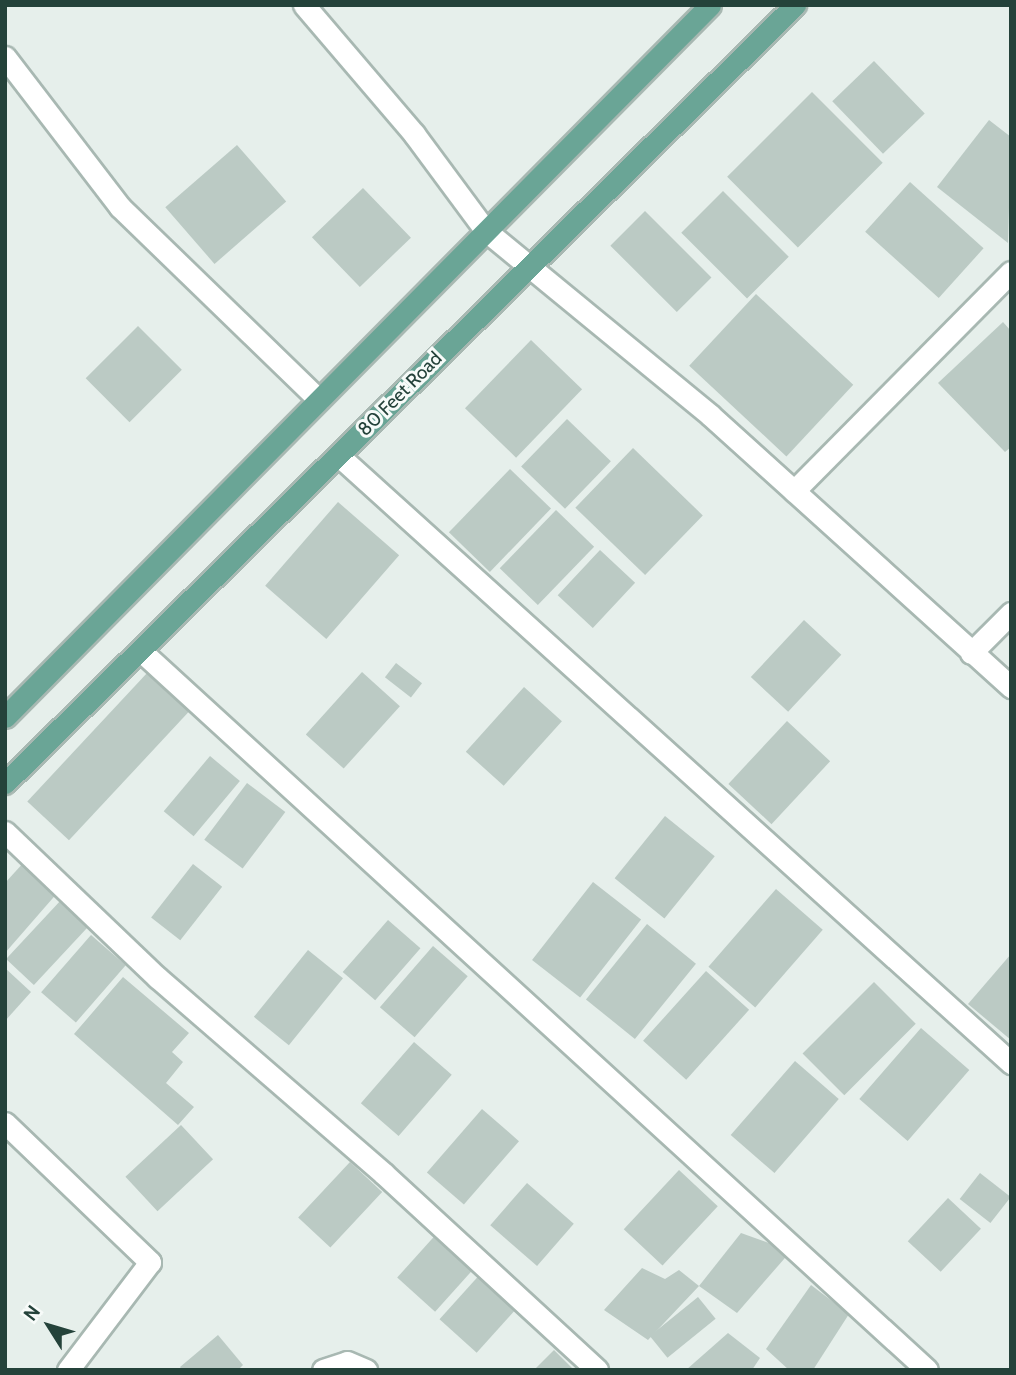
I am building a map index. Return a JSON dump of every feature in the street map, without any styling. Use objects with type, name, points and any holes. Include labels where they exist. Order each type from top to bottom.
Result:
[{"type":"main road","points":[[5,717],[710,5]]},
{"type":"main road","name":"80 Feet Road","points":[[5,783],[795,5]]},
{"type":"street","points":[[304,5],[414,134],[485,230],[710,415],[1011,687]]},
{"type":"street","points":[[5,57],[120,207],[319,400]]},
{"type":"street","points":[[794,491],[1011,272]]},
{"type":"street","points":[[339,456],[1011,1063]]},
{"type":"street","points":[[971,653],[1011,613]]},
{"type":"street","points":[[141,651],[927,1370]]},
{"type":"street","points":[[5,832],[158,978],[383,1173],[597,1370]]},
{"type":"street","points":[[5,1123],[150,1262],[68,1370]]},
{"type":"street","points":[[323,1370],[347,1362],[366,1370]]},
{"type":"building","points":[[874,61],[925,114],[883,154],[832,101]]},
{"type":"building","points":[[812,92],[883,163],[798,248],[727,177]]},
{"type":"building","points":[[989,120],[1011,137],[1008,243],[937,187]]},
{"type":"building","points":[[237,145],[286,202],[215,264],[165,207]]},
{"type":"building","points":[[910,182],[984,248],[939,298],[865,232]]},
{"type":"building","points":[[363,188],[411,238],[360,287],[312,237]]},
{"type":"building","points":[[723,191],[789,257],[747,298],[681,233]]},
{"type":"building","points":[[645,211],[711,277],[677,312],[610,246]]},
{"type":"building","points":[[756,294],[853,385],[786,456],[689,366]]},
{"type":"building","points":[[1003,322],[1011,331],[1011,447],[1005,452],[938,383]]},
{"type":"building","points":[[138,326],[182,370],[130,422],[86,378]]},
{"type":"building","points":[[531,340],[582,389],[516,458],[465,408]]},
{"type":"building","points":[[567,419],[611,461],[565,509],[521,466]]},
{"type":"building","points":[[633,448],[703,515],[645,575],[575,508]]},
{"type":"building","points":[[510,469],[551,509],[490,572],[449,532]]},
{"type":"building","points":[[338,502],[399,555],[326,639],[265,586]]},
{"type":"building","points":[[556,510],[594,547],[538,605],[500,568]]},
{"type":"building","points":[[600,550],[635,583],[593,628],[558,595]]},
{"type":"building","points":[[804,620],[841,655],[788,712],[751,677]]},
{"type":"building","points":[[396,663],[422,683],[411,698],[385,677]]},
{"type":"building","points":[[148,672],[190,711],[69,840],[27,801]]},
{"type":"building","points":[[362,672],[400,706],[344,769],[306,734]]},
{"type":"building","points":[[524,687],[562,721],[504,786],[466,752]]},
{"type":"building","points":[[787,721],[830,761],[771,824],[728,784]]},
{"type":"building","points":[[210,756],[240,781],[194,836],[164,811]]},
{"type":"building","points":[[247,783],[285,812],[243,869],[204,840]]},
{"type":"building","points":[[665,816],[715,856],[664,918],[615,878]]},
{"type":"building","points":[[25,861],[59,891],[5,953],[5,883]]},
{"type":"building","points":[[193,864],[222,887],[180,940],[151,918]]},
{"type":"building","points":[[593,882],[641,920],[580,998],[532,960]]},
{"type":"building","points":[[776,889],[823,930],[755,1007],[708,967]]},
{"type":"building","points":[[62,899],[90,925],[34,985],[6,959]]},
{"type":"building","points":[[388,920],[420,948],[375,1000],[343,972]]},
{"type":"building","points":[[647,924],[696,964],[635,1039],[586,999]]},
{"type":"building","points":[[91,935],[126,965],[76,1023],[41,992]]},
{"type":"building","points":[[433,946],[468,976],[415,1037],[380,1007]]},
{"type":"building","points":[[308,950],[343,978],[289,1045],[254,1017]]},
{"type":"building","points":[[1011,954],[1011,1040],[968,1004]]},
{"type":"building","points":[[5,968],[31,992],[5,1021]]},
{"type":"building","points":[[706,971],[749,1010],[686,1080],[643,1041]]},
{"type":"building","points":[[123,977],[189,1033],[172,1052],[183,1062],[166,1083],[194,1107],[178,1125],[74,1034]]},
{"type":"building","points":[[874,982],[916,1024],[844,1095],[803,1053]]},
{"type":"building","points":[[921,1028],[969,1070],[908,1141],[859,1099]]},
{"type":"building","points":[[414,1042],[452,1075],[399,1136],[361,1103]]},
{"type":"building","points":[[795,1061],[839,1099],[774,1173],[731,1135]]},
{"type":"building","points":[[482,1109],[519,1141],[464,1205],[427,1172]]},
{"type":"building","points":[[181,1125],[213,1159],[157,1211],[125,1177]]},
{"type":"building","points":[[350,1162],[382,1192],[330,1248],[298,1218]]},
{"type":"building","points":[[679,1170],[718,1206],[663,1265],[624,1229]]},
{"type":"building","points":[[980,1173],[1011,1197],[990,1223],[960,1199]]},
{"type":"building","points":[[527,1183],[574,1224],[537,1266],[490,1225]]},
{"type":"building","points":[[948,1198],[981,1229],[941,1272],[908,1241]]},
{"type":"building","points":[[440,1230],[478,1264],[435,1312],[397,1278]]},
{"type":"building","points":[[741,1233],[791,1251],[737,1313],[699,1286]]},
{"type":"building","points":[[642,1268],[665,1279],[679,1270],[699,1286],[648,1340],[604,1310]]},
{"type":"building","points":[[483,1271],[520,1304],[477,1353],[440,1319]]},
{"type":"building","points":[[811,1285],[849,1314],[813,1370],[789,1370],[766,1349]]},
{"type":"building","points":[[698,1297],[716,1319],[667,1358],[650,1336]]},
{"type":"building","points":[[728,1333],[760,1358],[752,1370],[686,1370]]},
{"type":"building","points":[[218,1335],[243,1365],[238,1370],[182,1370],[180,1367]]},
{"type":"building","points":[[554,1350],[574,1370],[534,1370]]}]
